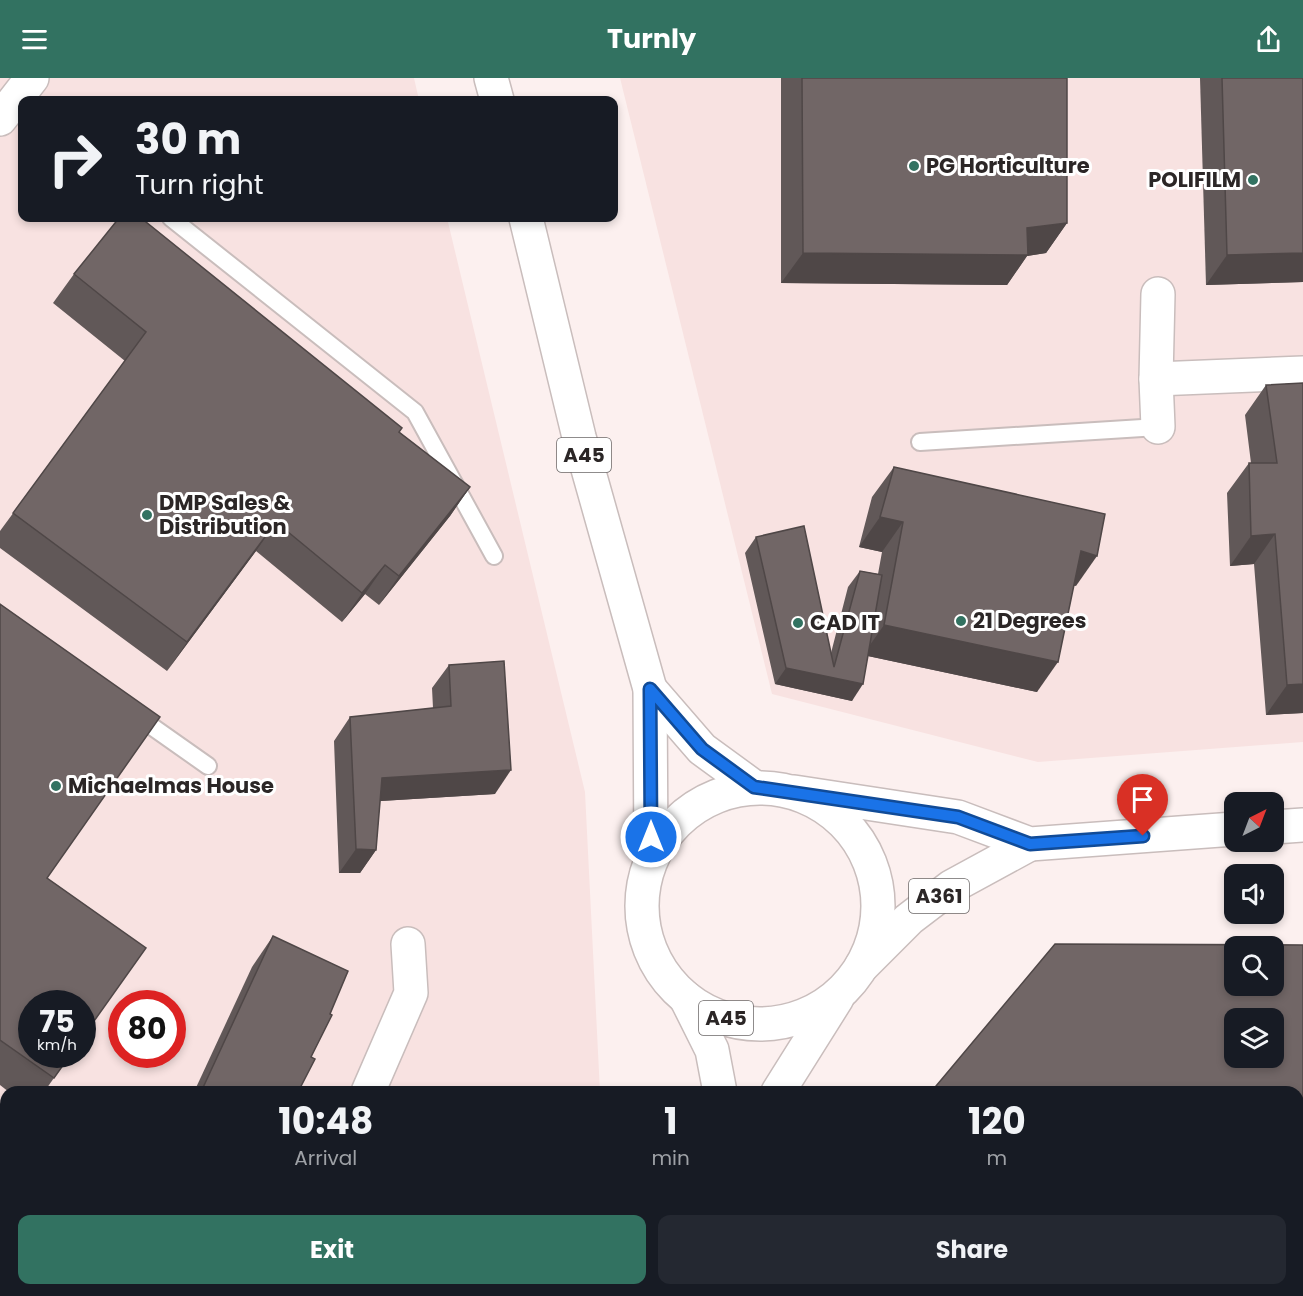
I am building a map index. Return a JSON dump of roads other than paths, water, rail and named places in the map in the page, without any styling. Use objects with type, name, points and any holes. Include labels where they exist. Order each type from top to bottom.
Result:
[{"type":"main road","points":[[491,78],[496,96]]},
{"type":"main road","name":"A45","points":[[527,222],[579,437],[650,689],[651,858],[642,895],[645,934],[660,970],[686,998],[712,1050],[719,1086]]},
{"type":"main road","points":[[1158,294],[1156,379],[1158,427]]},
{"type":"main road","points":[[1156,379],[1303,373]]},
{"type":"main road","name":"A45","points":[[650,689],[702,749],[754,787]]},
{"type":"main road","name":"A45","points":[[651,858],[669,830],[692,808],[722,793],[754,787],[794,792],[826,807],[853,832],[870,862],[878,898],[876,933],[862,966],[839,994],[782,1086]]},
{"type":"main road","name":"A361","points":[[794,792],[958,817],[1030,844]]},
{"type":"main road","points":[[1284,826],[1303,825]]},
{"type":"main road","name":"A361","points":[[862,966],[909,919],[951,887],[1030,844],[1224,830]]},
{"type":"main road","points":[[371,1086],[411,993],[408,944]]},
{"type":"main road","name":"A45","points":[[686,998],[715,1015],[747,1023],[780,1023],[812,1013],[839,994]]},
{"type":"lane","points":[[176,222],[415,412],[494,556]]},
{"type":"lane","points":[[920,442],[1158,427]]},
{"type":"lane","points":[[123,707],[208,766]]},
{"type":"place","name":"PG Horticulture","points":[[914,166]]},
{"type":"place","name":"POLIFILM","points":[[1253,180]]},
{"type":"place","name":"DMP Sales & Distribution","points":[[147,515]]},
{"type":"place","name":"21 Degrees","points":[[961,621]]},
{"type":"place","name":"CAD IT","points":[[798,623]]},
{"type":"place","name":"Michaelmas House","points":[[56,786]]}]
